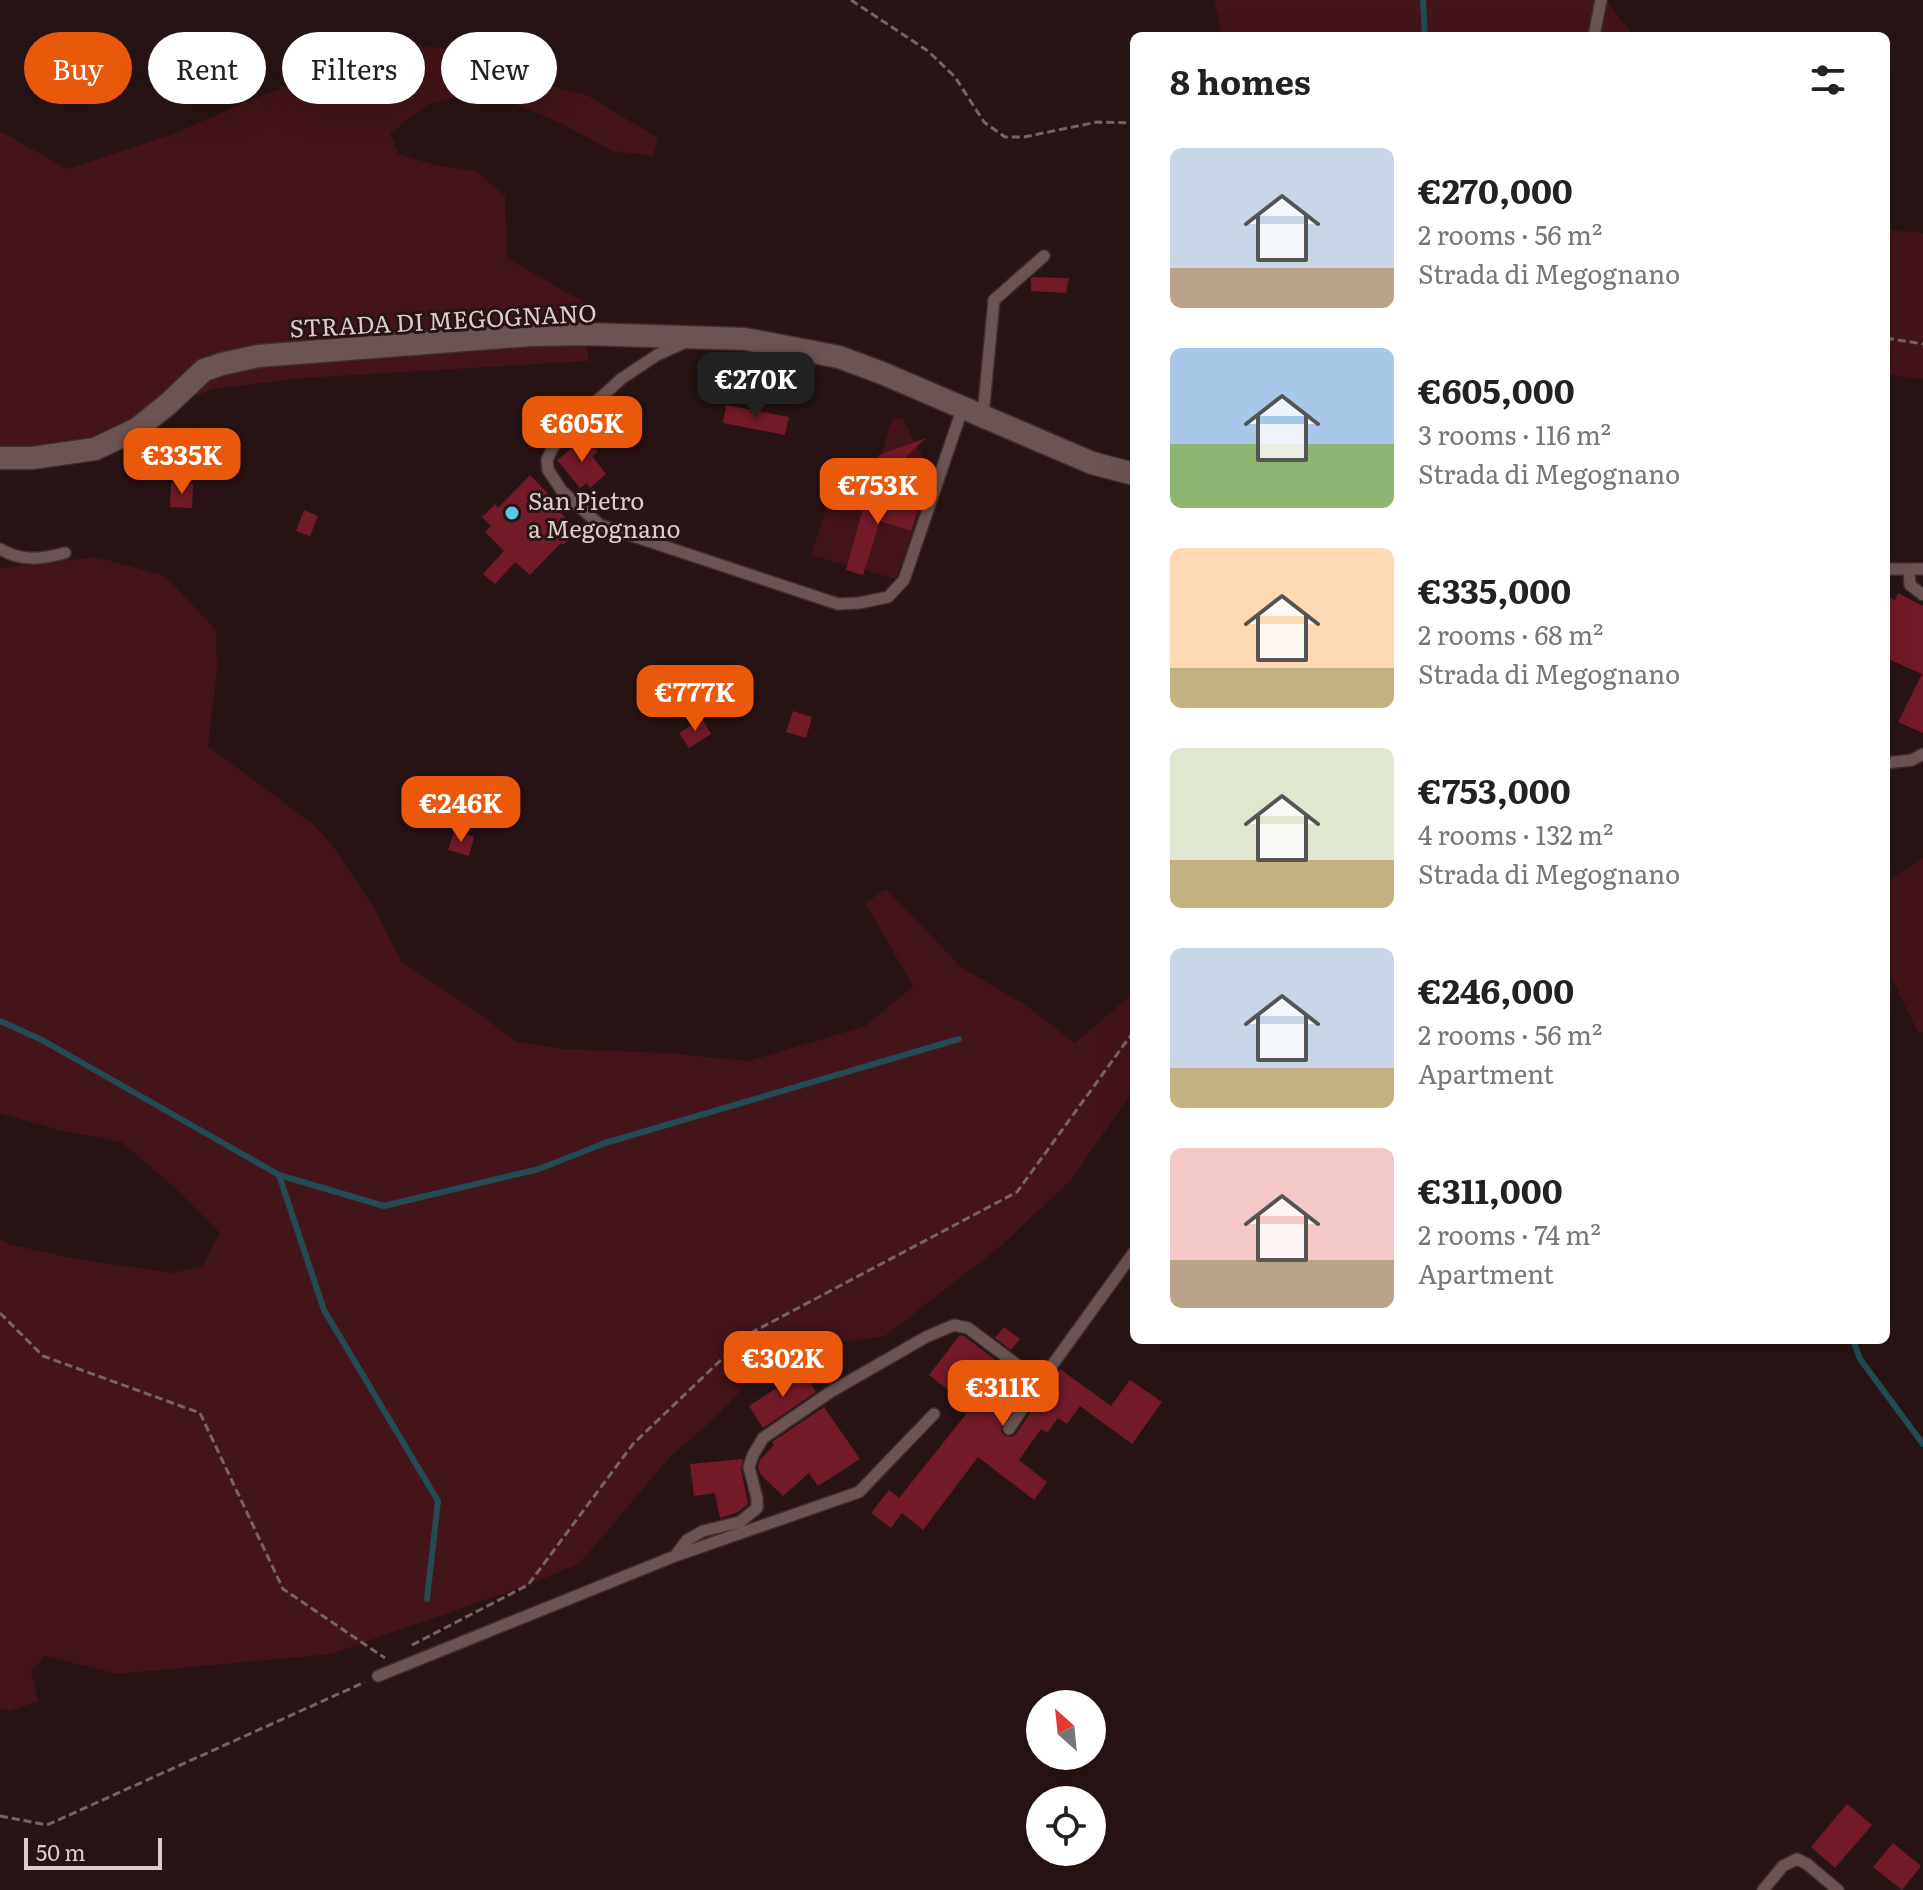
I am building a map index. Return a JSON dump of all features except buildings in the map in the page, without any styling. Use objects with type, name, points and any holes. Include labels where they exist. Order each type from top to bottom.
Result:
[{"type":"street","name":"STRADA DI MEGOGNANO","points":[[0,458],[32,458],[95,449],[137,429],[204,370],[258,356],[530,335],[587,334],[745,339],[839,357],[1092,463],[1130,473]]},
{"type":"lane","points":[[1595,32],[1601,0]]},
{"type":"lane","points":[[697,337],[657,355],[621,379],[553,447],[547,460],[548,470],[562,491],[600,525],[838,604],[888,597],[904,580],[973,411],[994,300],[1044,256]]},
{"type":"lane","points":[[0,549],[14,557],[40,559],[65,553]]},
{"type":"lane","points":[[1890,569],[1923,569]]},
{"type":"lane","points":[[1909,570],[1910,585],[1923,595]]},
{"type":"lane","points":[[1890,763],[1912,760],[1923,754]]},
{"type":"lane","points":[[1009,1429],[1130,1258]]},
{"type":"lane","points":[[675,1556],[687,1540],[703,1531],[740,1522],[757,1508],[749,1467],[763,1438],[832,1391],[926,1337],[954,1325],[968,1328],[1040,1382]]},
{"type":"lane","points":[[378,1676],[675,1556],[859,1492],[934,1414]]},
{"type":"lane","points":[[1763,1890],[1783,1866],[1797,1859],[1838,1890]]},
{"type":"path","points":[[851,0],[928,51],[955,77],[984,122],[1005,137],[1024,137],[1097,122],[1130,123]]},
{"type":"path","points":[[1890,339],[1923,344]]},
{"type":"path","points":[[411,1645],[528,1585],[633,1444],[747,1335],[1017,1192],[1130,1037]]},
{"type":"path","points":[[0,1313],[43,1356],[200,1413],[283,1589],[385,1658],[378,1676],[47,1825],[0,1816]]},
{"type":"shaded area","points":[[1214,0],[1605,0],[1630,32],[1220,32]]},
{"type":"shaded area","points":[[425,47],[441,49],[441,102],[427,105],[390,134],[398,154],[435,165],[476,171],[505,196],[507,258],[580,300],[589,361],[304,378],[213,389],[76,444],[0,458],[0,131],[67,169],[175,133],[242,104],[266,104],[266,94],[282,88],[282,104],[425,104]]},
{"type":"shaded area","points":[[557,87],[587,95],[658,138],[653,156],[613,151],[556,121],[515,104],[557,104]]},
{"type":"shaded area","points":[[1890,230],[1923,233],[1923,379],[1890,375]]},
{"type":"shaded area","points":[[902,418],[922,455],[925,498],[896,579],[811,555],[834,486],[869,496],[892,419]]},
{"type":"shaded area","points":[[96,557],[165,576],[216,630],[217,671],[208,746],[314,825],[332,845],[372,904],[401,961],[516,1042],[565,1049],[666,1053],[749,1061],[866,1026],[913,986],[865,903],[886,889],[961,967],[1024,1004],[1075,1043],[1130,995],[1130,1096],[1070,1181],[1002,1245],[885,1336],[815,1346],[762,1367],[718,1415],[672,1455],[580,1563],[528,1585],[331,1654],[118,1674],[45,1656],[31,1671],[38,1701],[10,1711],[0,1709],[0,1239],[8,1244],[71,1258],[173,1273],[202,1266],[220,1233],[173,1186],[121,1142],[59,1130],[0,1113],[0,568]]},
{"type":"shaded area","points":[[1923,858],[1923,1032],[1918,1032],[1890,974],[1890,880]]},
{"type":"waterway","points":[[1423,0],[1425,32]]},
{"type":"waterway","points":[[0,1021],[42,1040],[279,1175],[384,1206],[539,1169],[605,1143],[959,1039]]},
{"type":"waterway","points":[[279,1175],[324,1310],[438,1501],[427,1599]]},
{"type":"waterway","points":[[1854,1344],[1860,1359],[1923,1444]]},
{"type":"place","name":"San Pietro a Megognano","points":[[512,513]]}]
